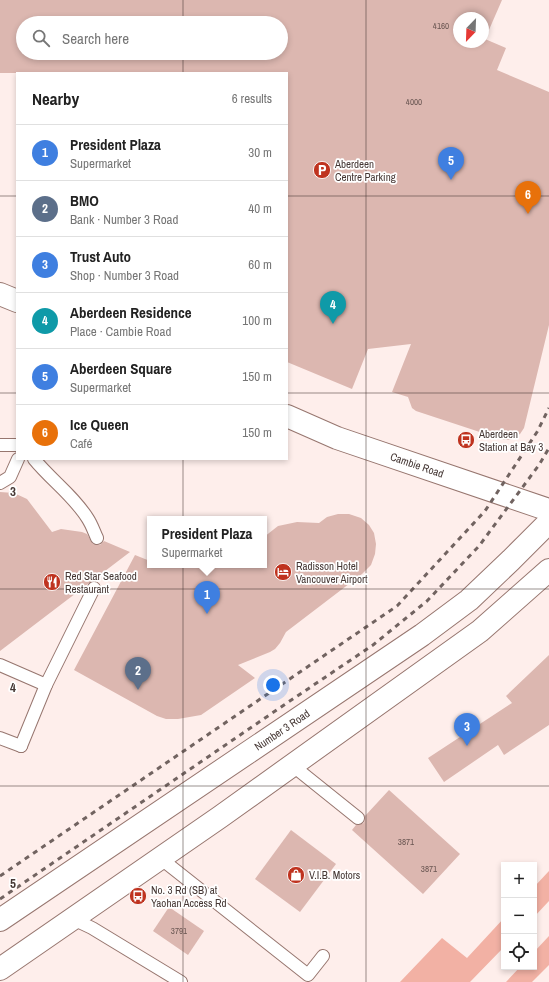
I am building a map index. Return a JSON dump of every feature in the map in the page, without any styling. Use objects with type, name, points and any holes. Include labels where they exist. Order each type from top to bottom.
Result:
[{"type":"main road","points":[[0,294],[16,301]]},
{"type":"main road","name":"Cambie Road","points":[[288,416],[338,438],[549,510]]},
{"type":"main road","name":"Number 3 Road","points":[[0,920],[422,635],[469,600],[549,522]]},
{"type":"main road","points":[[0,969],[160,858],[480,631],[549,570]]},
{"type":"lane","points":[[0,445],[16,446]]},
{"type":"lane","points":[[0,483],[10,477],[18,460]]},
{"type":"lane","points":[[35,460],[84,512],[89,519],[97,538]]},
{"type":"lane","points":[[0,738],[21,746],[46,685],[94,588]]},
{"type":"lane","points":[[0,665],[46,685]]},
{"type":"lane","points":[[292,765],[358,818]]},
{"type":"lane","points":[[160,858],[308,975],[323,956]]},
{"type":"lane","points":[[73,918],[180,982]]},
{"type":"shaded area","points":[[549,871],[549,901],[537,914],[537,898],[537,884]]},
{"type":"shaded area","points":[[501,921],[501,950],[470,982],[400,982],[442,938],[467,958]]},
{"type":"shaded area","points":[[549,936],[549,965],[532,982],[506,982],[517,970],[537,970],[537,949]]},
{"type":"building","points":[[0,0],[502,0],[489,30],[489,12],[453,12],[453,48],[489,48],[489,41],[506,48],[497,70],[549,92],[549,325],[524,428],[520,434],[510,440],[504,440],[416,411],[412,408],[408,397],[392,392],[411,344],[368,349],[352,389],[288,362],[288,72],[0,73]]},
{"type":"building","points":[[0,492],[14,493],[27,499],[52,532],[61,529],[82,532],[87,534],[93,544],[100,545],[104,541],[130,552],[0,651]]},
{"type":"building","points":[[338,514],[349,514],[361,518],[369,525],[374,533],[376,544],[375,554],[371,565],[362,574],[286,632],[275,649],[238,665],[255,678],[201,715],[178,719],[166,719],[157,716],[74,670],[135,555],[147,560],[147,568],[267,568],[267,535],[278,526],[297,522],[319,523],[327,517]]},
{"type":"building","points":[[549,655],[549,725],[504,755],[498,745],[444,782],[428,758],[512,703],[506,696]]},
{"type":"building","points":[[389,790],[460,854],[423,894],[352,830],[356,825],[364,823],[365,816]]},
{"type":"building","points":[[291,830],[336,864],[300,912],[255,879]]},
{"type":"building","points":[[169,907],[204,931],[188,955],[153,931]]},
{"type":"railway","points":[[0,876],[397,606],[485,511],[537,432],[549,408]]},
{"type":"railway","points":[[0,899],[373,645],[427,601],[479,546],[539,465],[549,448]]},
{"type":"place","name":"Aberdeen Centre Parking","points":[[322,170]]},
{"type":"place","name":"Aberdeen Square","points":[[451,180]]},
{"type":"place","name":"Ice Queen","points":[[528,214]]},
{"type":"place","name":"Aberdeen Residence","points":[[333,324]]},
{"type":"place","name":"Aberdeen Station at Bay 3","points":[[466,440]]},
{"type":"place","name":"Radisson Hotel Vancouver Airport","points":[[283,572]]},
{"type":"place","name":"Red Star Seafood Restaurant","points":[[52,582]]},
{"type":"place","name":"President Plaza","points":[[207,614]]},
{"type":"place","name":"BMO","points":[[138,690]]},
{"type":"place","name":"Trust Auto","points":[[467,746]]},
{"type":"place","name":"V.I.B. Motors","points":[[296,875]]},
{"type":"place","name":"No. 3 Rd (SB) at Yaohan Access Rd","points":[[138,896]]}]
